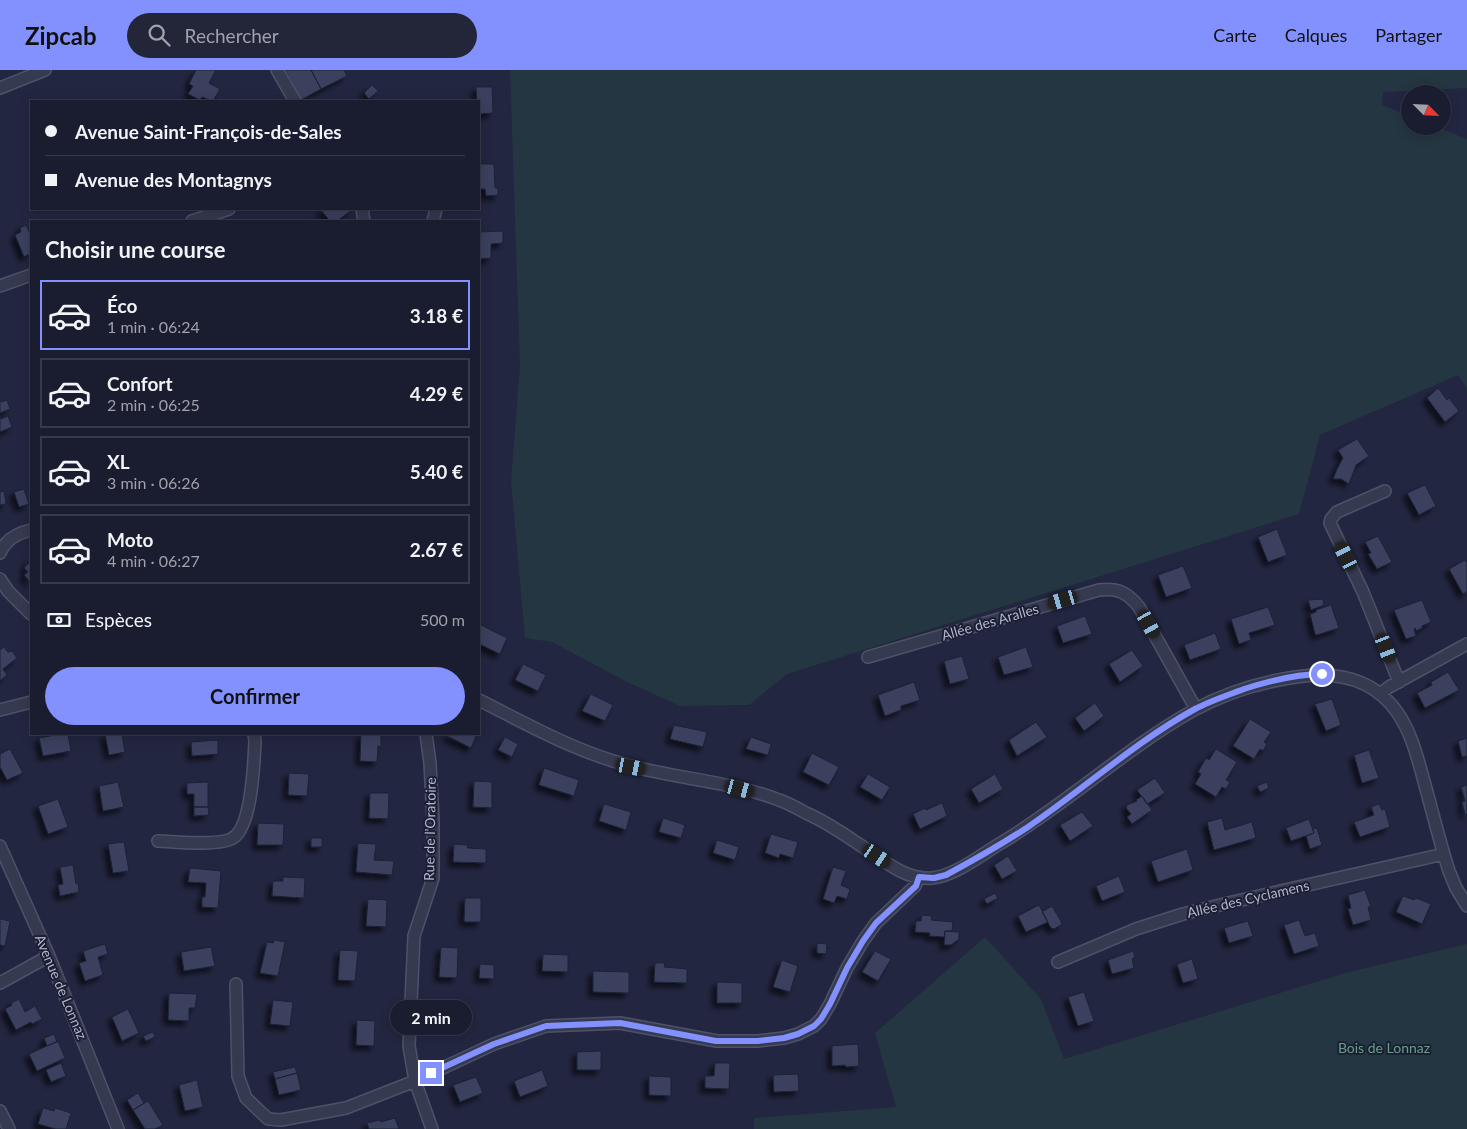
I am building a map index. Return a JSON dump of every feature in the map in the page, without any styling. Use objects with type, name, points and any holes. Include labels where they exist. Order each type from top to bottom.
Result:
[{"type":"street","points":[[0,88],[45,70]]},
{"type":"street","points":[[277,70],[294,100]]},
{"type":"street","points":[[195,220],[225,210]]},
{"type":"street","points":[[0,286],[30,275]]},
{"type":"street","points":[[1385,491],[1337,512],[1331,519],[1330,524],[1373,615],[1399,682]]},
{"type":"street","points":[[0,553],[6,542],[12,537],[30,530]]},
{"type":"street","points":[[0,579],[8,591],[30,613]]},
{"type":"street","name":"Allée des Aralles","points":[[868,657],[1111,588],[1125,593],[1139,607],[1196,709]]},
{"type":"street","points":[[1380,694],[1389,686],[1467,644]]},
{"type":"street","points":[[480,700],[561,741],[613,761],[631,767],[725,785],[780,801],[817,818],[902,871],[919,877],[934,878],[946,875],[1018,832],[1149,738],[1196,709],[1259,684],[1311,674],[1333,675],[1366,685],[1380,694],[1393,706],[1399,715],[1412,741],[1444,854],[1456,888],[1467,906]]},
{"type":"street","points":[[0,710],[30,702]]},
{"type":"street","points":[[158,841],[220,843],[233,839],[243,827],[253,787],[254,735]]},
{"type":"street","name":"Rue de l'Oratoire","points":[[426,735],[430,763],[433,820],[433,878],[414,936],[409,1046],[415,1081],[432,1129]]},
{"type":"street","name":"Avenue de Lonnaz","points":[[0,846],[49,956],[118,1129]]},
{"type":"street","name":"Allée des Cyclamens","points":[[1058,962],[1136,929],[1183,914],[1444,854]]},
{"type":"street","points":[[236,984],[238,1076],[246,1098],[268,1119],[281,1120],[346,1108],[415,1081],[494,1044],[546,1026],[620,1023],[716,1041],[758,1041],[784,1038],[798,1034],[814,1026],[821,1019],[863,941],[876,923],[916,886],[919,877]]},
{"type":"street","points":[[0,983],[49,956]]},
{"type":"street","points":[[0,1110],[9,1129]]},
{"type":"green space","points":[[510,70],[1467,70],[1467,88],[1451,89],[1451,85],[1401,85],[1401,91],[1383,92],[1382,105],[1401,112],[1401,135],[1451,135],[1451,132],[1467,139],[1467,389],[1458,375],[1320,435],[1299,514],[787,674],[749,705],[680,706],[625,681],[552,642],[525,638],[511,481],[520,366]]},
{"type":"green space","name":"Bois de Lonnaz","points":[[985,937],[1041,999],[1064,1059],[1349,972],[1467,944],[1467,1129],[754,1129],[754,1118],[896,1107],[875,1033]]},
{"type":"building","points":[[196,70],[216,70],[209,83],[220,89],[214,100],[202,97],[200,100],[188,94],[193,86],[189,84]]},
{"type":"building","points":[[285,70],[311,70],[321,89],[301,100]]},
{"type":"building","points":[[311,70],[344,70],[347,76],[321,89]]},
{"type":"building","points":[[372,85],[378,91],[369,99],[364,93]]},
{"type":"building","points":[[476,87],[492,87],[493,113],[480,114],[480,100],[477,100]]},
{"type":"building","points":[[480,164],[494,164],[495,188],[498,188],[498,195],[486,196],[485,189],[480,189]]},
{"type":"building","points":[[321,210],[352,210],[338,220],[329,220]]},
{"type":"building","points":[[26,225],[30,234],[30,254],[24,257],[15,235],[21,232],[20,228]]},
{"type":"building","points":[[503,231],[503,243],[491,244],[491,258],[480,259],[480,232]]},
{"type":"building","points":[[1438,388],[1459,411],[1445,422],[1427,398]]},
{"type":"building","points":[[0,399],[1,402],[7,400],[10,409],[0,413]]},
{"type":"building","points":[[0,416],[1,419],[8,416],[12,427],[0,432]]},
{"type":"building","points":[[1357,439],[1369,456],[1356,465],[1349,484],[1341,479],[1333,479],[1343,458],[1338,450]]},
{"type":"building","points":[[1425,485],[1436,506],[1419,515],[1407,493]]},
{"type":"building","points":[[24,489],[29,504],[19,507],[14,492]]},
{"type":"building","points":[[4,491],[6,504],[0,505],[0,492]]},
{"type":"building","points":[[1277,529],[1287,555],[1268,562],[1258,537]]},
{"type":"building","points":[[1378,536],[1392,562],[1377,569],[1368,554],[1371,553],[1365,542]]},
{"type":"building","points":[[29,560],[30,582],[24,575],[28,572],[24,568],[29,563]]},
{"type":"building","points":[[1465,560],[1467,563],[1467,592],[1463,594],[1449,569]]},
{"type":"building","points":[[1183,566],[1192,588],[1166,597],[1158,575]]},
{"type":"building","points":[[1323,599],[1324,605],[1311,610],[1308,600]]},
{"type":"building","points":[[1422,600],[1431,622],[1416,631],[1415,628],[1416,636],[1406,639],[1394,610]]},
{"type":"building","points":[[1331,605],[1339,628],[1315,634],[1310,614]]},
{"type":"building","points":[[1268,607],[1275,625],[1249,633],[1251,640],[1239,644],[1231,619]]},
{"type":"building","points":[[1085,616],[1092,634],[1063,643],[1057,626]]},
{"type":"building","points":[[480,624],[507,638],[500,654],[480,644]]},
{"type":"building","points":[[1215,633],[1221,649],[1190,660],[1184,645]]},
{"type":"building","points":[[4,647],[8,652],[12,651],[17,658],[3,669],[7,675],[0,681],[0,650]]},
{"type":"building","points":[[1026,647],[1033,667],[1004,675],[998,657]]},
{"type":"building","points":[[1132,650],[1143,666],[1120,682],[1109,664]]},
{"type":"building","points":[[962,656],[969,679],[950,684],[944,661]]},
{"type":"building","points":[[523,664],[546,675],[538,691],[515,680]]},
{"type":"building","points":[[1448,672],[1459,690],[1425,708],[1417,693],[1432,685],[1431,682]]},
{"type":"building","points":[[914,682],[920,700],[901,706],[901,710],[885,716],[878,695]]},
{"type":"building","points":[[591,694],[613,705],[605,721],[582,711]]},
{"type":"building","points":[[1332,699],[1341,725],[1326,731],[1315,704]]},
{"type":"building","points":[[1095,703],[1104,716],[1084,731],[1075,718]]},
{"type":"building","points":[[1250,719],[1271,732],[1264,742],[1267,744],[1263,751],[1260,749],[1254,759],[1233,746]]},
{"type":"building","points":[[1036,722],[1047,737],[1017,756],[1009,740]]},
{"type":"building","points":[[674,725],[707,732],[703,747],[670,739]]},
{"type":"building","points":[[68,735],[71,751],[43,756],[39,738]]},
{"type":"building","points":[[105,735],[122,735],[125,752],[109,755]]},
{"type":"building","points":[[361,735],[381,735],[381,747],[378,746],[377,762],[360,761]]},
{"type":"building","points":[[448,735],[477,735],[471,748]]},
{"type":"building","points":[[505,737],[518,744],[512,757],[498,750]]},
{"type":"building","points":[[751,737],[771,744],[768,755],[746,749]]},
{"type":"building","points":[[1467,738],[1467,756],[1462,757],[1458,741]]},
{"type":"building","points":[[218,740],[218,754],[192,756],[191,742]]},
{"type":"building","points":[[10,749],[23,773],[7,780],[0,767],[0,754]]},
{"type":"building","points":[[1216,749],[1237,762],[1226,780],[1230,782],[1226,789],[1222,787],[1216,797],[1195,784],[1201,774],[1198,772],[1206,758],[1209,760]]},
{"type":"building","points":[[1369,750],[1379,778],[1362,783],[1354,755]]},
{"type":"building","points":[[812,753],[839,767],[829,785],[803,772]]},
{"type":"building","points":[[544,768],[579,780],[574,796],[539,785]]},
{"type":"building","points":[[289,773],[309,774],[307,796],[288,795]]},
{"type":"building","points":[[868,774],[890,787],[882,800],[860,787]]},
{"type":"building","points":[[995,774],[1003,789],[979,803],[971,789]]},
{"type":"building","points":[[1155,778],[1165,793],[1147,804],[1137,790]]},
{"type":"building","points":[[474,781],[492,782],[492,808],[473,807]]},
{"type":"building","points":[[118,782],[124,807],[103,811],[99,786]]},
{"type":"building","points":[[208,782],[208,807],[194,807],[194,794],[187,794],[187,783]]},
{"type":"building","points":[[1267,782],[1269,788],[1260,792],[1257,786]]},
{"type":"building","points":[[1467,785],[1467,814],[1465,815],[1462,802],[1465,801],[1461,787]]},
{"type":"building","points":[[370,793],[389,793],[388,819],[369,818]]},
{"type":"building","points":[[1142,796],[1152,810],[1132,824],[1127,817],[1131,814],[1126,808],[1127,805],[1137,801]]},
{"type":"building","points":[[58,799],[68,827],[48,834],[38,806]]},
{"type":"building","points":[[942,803],[947,816],[920,829],[913,814]]},
{"type":"building","points":[[604,804],[631,812],[626,830],[599,821]]},
{"type":"building","points":[[1379,804],[1382,810],[1385,809],[1390,827],[1360,837],[1354,822],[1374,815],[1371,807]]},
{"type":"building","points":[[194,807],[208,807],[209,815],[194,816]]},
{"type":"building","points":[[1082,812],[1093,826],[1070,841],[1060,825]]},
{"type":"building","points":[[663,818],[685,825],[681,838],[659,832]]},
{"type":"building","points":[[1222,818],[1225,830],[1252,822],[1256,838],[1214,850],[1207,822]]},
{"type":"building","points":[[1309,819],[1314,833],[1291,841],[1286,828]]},
{"type":"building","points":[[258,823],[284,824],[283,845],[257,845]]},
{"type":"building","points":[[1317,828],[1322,845],[1310,849],[1306,836],[1314,833],[1313,829]]},
{"type":"building","points":[[771,834],[798,842],[793,858],[780,854],[779,858],[765,853]]},
{"type":"building","points":[[311,838],[322,838],[322,847],[311,847]]},
{"type":"building","points":[[717,840],[739,847],[735,860],[713,853]]},
{"type":"building","points":[[124,842],[129,871],[113,873],[108,844]]},
{"type":"building","points":[[358,843],[376,844],[374,860],[394,861],[392,875],[356,872]]},
{"type":"building","points":[[454,844],[467,845],[468,848],[486,849],[486,863],[453,862]]},
{"type":"building","points":[[1187,849],[1193,870],[1158,882],[1151,861]]},
{"type":"building","points":[[1008,856],[1017,871],[1002,879],[994,865]]},
{"type":"building","points":[[73,865],[79,892],[60,896],[58,885],[63,884],[60,867]]},
{"type":"building","points":[[833,867],[846,871],[841,885],[850,889],[847,899],[837,896],[834,903],[823,899]]},
{"type":"building","points":[[190,868],[221,871],[218,908],[202,907],[202,897],[205,897],[206,883],[188,882]]},
{"type":"building","points":[[1119,876],[1125,892],[1102,901],[1096,886]]},
{"type":"building","points":[[283,877],[305,878],[304,898],[272,896],[273,881],[283,881]]},
{"type":"building","points":[[1365,890],[1371,907],[1368,907],[1371,920],[1353,925],[1348,909],[1351,908],[1348,895]]},
{"type":"building","points":[[995,893],[998,898],[987,904],[984,899]]},
{"type":"building","points":[[1403,896],[1414,900],[1416,898],[1431,904],[1422,924],[1396,912]]},
{"type":"building","points":[[465,898],[481,898],[481,922],[464,922]]},
{"type":"building","points":[[368,899],[387,900],[386,927],[366,926]]},
{"type":"building","points":[[1039,905],[1048,922],[1026,932],[1018,916]]},
{"type":"building","points":[[1052,906],[1062,923],[1054,929],[1051,928],[1042,912]]},
{"type":"building","points":[[922,915],[932,916],[931,920],[953,922],[952,931],[945,931],[944,937],[929,936],[930,933],[915,932],[916,921],[921,921]]},
{"type":"building","points":[[0,919],[10,921],[5,946],[0,945]]},
{"type":"building","points":[[1299,920],[1305,936],[1315,933],[1319,946],[1294,954],[1284,925]]},
{"type":"building","points":[[1248,921],[1253,936],[1229,943],[1224,928]]},
{"type":"building","points":[[945,931],[959,932],[959,939],[951,945],[944,945]]},
{"type":"building","points":[[274,940],[285,942],[278,976],[260,973],[267,942],[273,943]]},
{"type":"building","points":[[817,943],[827,944],[826,954],[817,953]]},
{"type":"building","points":[[105,944],[108,954],[98,957],[103,975],[85,981],[79,963],[86,961],[83,951]]},
{"type":"building","points":[[211,947],[215,966],[184,971],[181,952]]},
{"type":"building","points":[[441,947],[458,948],[457,978],[439,977]]},
{"type":"building","points":[[340,950],[358,951],[355,981],[338,980]]},
{"type":"building","points":[[875,951],[891,959],[878,981],[862,972]]},
{"type":"building","points":[[1133,951],[1135,957],[1132,959],[1134,968],[1112,974],[1108,960]]},
{"type":"building","points":[[543,954],[568,955],[568,972],[542,971]]},
{"type":"building","points":[[1192,959],[1198,979],[1183,983],[1177,964]]},
{"type":"building","points":[[782,960],[798,966],[790,992],[773,987]]},
{"type":"building","points":[[655,963],[665,963],[664,967],[687,969],[687,983],[654,982]]},
{"type":"building","points":[[480,964],[494,965],[494,979],[479,978]]},
{"type":"building","points":[[593,971],[629,972],[629,993],[593,992]]},
{"type":"building","points":[[717,982],[742,983],[742,1003],[717,1003]]},
{"type":"building","points":[[1084,992],[1094,1021],[1078,1026],[1068,997]]},
{"type":"building","points":[[169,993],[197,994],[195,1008],[189,1008],[189,1021],[168,1020]]},
{"type":"building","points":[[19,999],[25,1012],[35,1006],[42,1019],[32,1024],[31,1022],[16,1030],[5,1009]]},
{"type":"building","points":[[273,1000],[293,1002],[290,1026],[270,1024]]},
{"type":"building","points":[[434,1006],[462,1008],[461,1025],[434,1024]]},
{"type":"building","points":[[128,1009],[139,1033],[122,1041],[112,1017]]},
{"type":"building","points":[[357,1020],[375,1021],[374,1046],[356,1045]]},
{"type":"building","points":[[153,1032],[155,1037],[146,1041],[143,1036]]},
{"type":"building","points":[[54,1034],[57,1042],[47,1046],[44,1038]]},
{"type":"building","points":[[58,1041],[65,1058],[37,1071],[29,1054]]},
{"type":"building","points":[[858,1044],[859,1066],[832,1066],[832,1046]]},
{"type":"building","points":[[601,1051],[601,1070],[577,1070],[577,1052]]},
{"type":"building","points":[[61,1063],[66,1076],[51,1082],[46,1070]]},
{"type":"building","points":[[715,1063],[730,1063],[729,1089],[705,1088],[705,1076],[714,1076]]},
{"type":"building","points":[[295,1067],[297,1073],[275,1079],[273,1072]]},
{"type":"building","points":[[542,1070],[548,1086],[520,1097],[514,1081]]},
{"type":"building","points":[[297,1073],[301,1090],[279,1095],[275,1079]]},
{"type":"building","points":[[798,1074],[799,1091],[774,1092],[773,1075]]},
{"type":"building","points":[[649,1076],[671,1077],[671,1096],[649,1095]]},
{"type":"building","points":[[476,1077],[483,1093],[460,1102],[453,1085]]},
{"type":"building","points":[[197,1080],[203,1107],[185,1111],[179,1085]]},
{"type":"building","points":[[138,1093],[144,1103],[133,1110],[127,1100]]},
{"type":"building","points":[[148,1101],[163,1125],[155,1129],[145,1129],[133,1110]]},
{"type":"building","points":[[43,1108],[54,1111],[55,1108],[71,1113],[66,1129],[56,1129],[38,1124]]},
{"type":"building","points":[[395,1118],[399,1129],[369,1129],[367,1123],[380,1120],[381,1122]]},
{"type":"route","points":[[431,1073],[494,1044],[546,1026],[620,1023],[716,1041],[758,1041],[784,1038],[798,1034],[814,1026],[821,1019],[863,941],[876,923],[916,886],[919,877],[934,878],[946,875],[1027,827],[1149,738],[1196,709],[1259,684],[1311,674],[1322,674]]}]
